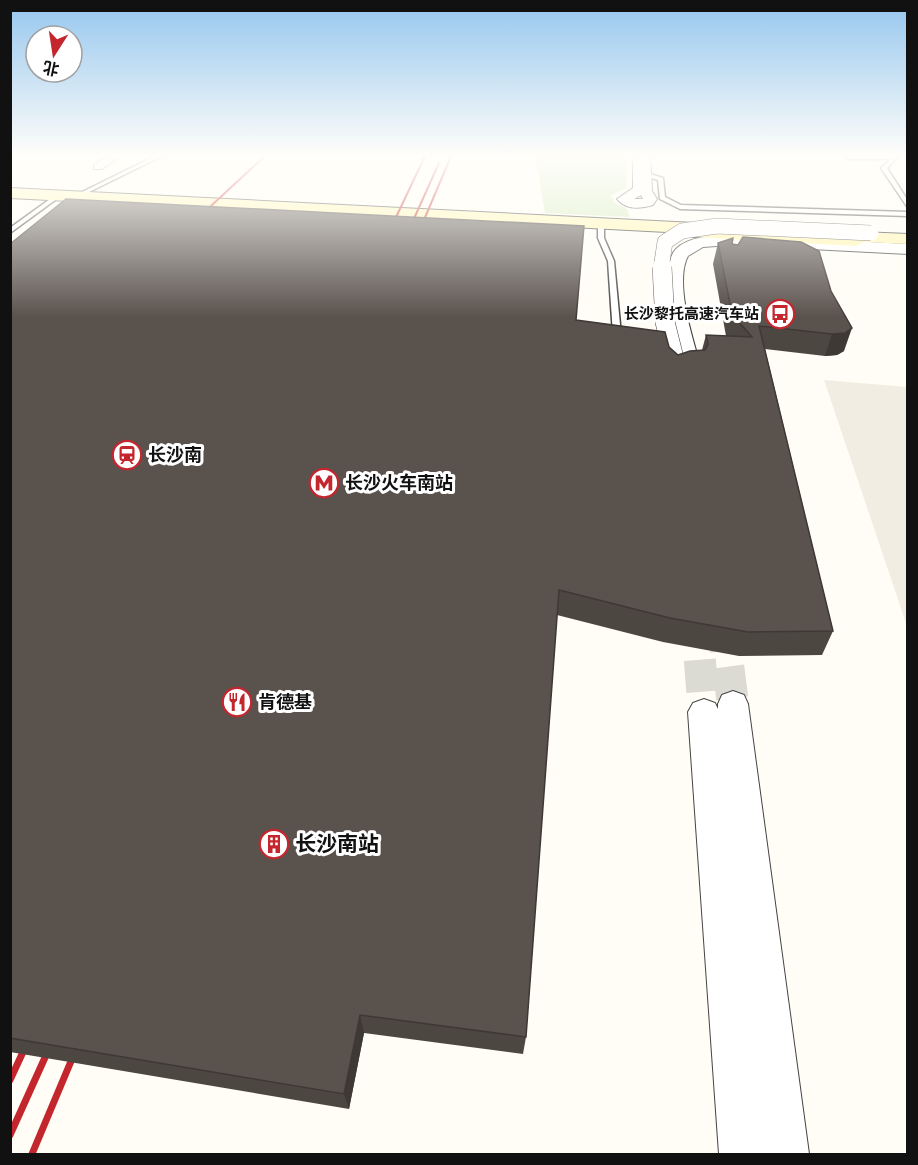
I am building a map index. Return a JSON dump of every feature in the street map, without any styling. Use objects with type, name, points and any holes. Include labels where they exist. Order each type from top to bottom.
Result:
[{"type":"main road","points":[[260,208],[601,228],[908,240]]},
{"type":"main road","points":[[260,208],[601,228]]},
{"type":"street","points":[[908,240],[871,234],[717,226],[692,228],[666,241],[662,257],[666,327],[683,367],[675,269],[681,252],[704,243],[730,240],[884,248],[908,252]]},
{"type":"street","points":[[742,1155],[718,708],[786,1155]]},
{"type":"lane","points":[[10,231],[45,208]]},
{"type":"lane","points":[[725,208],[908,214]]},
{"type":"lane","points":[[601,228],[601,238],[611,261],[617,335]]},
{"type":"lane","points":[[742,248],[765,246],[908,252]]},
{"type":"green space","points":[[544,208],[626,208],[630,217],[545,213]]},
{"type":"shaded area","points":[[824,380],[907,387],[907,626]]},
{"type":"building","name":"长沙南站","points":[[54,208],[246,208],[584,226],[576,320],[665,332],[669,347],[678,355],[705,350],[708,344],[706,335],[752,337],[732,314],[718,243],[733,238],[732,244],[738,245],[743,237],[801,242],[819,251],[831,291],[852,328],[845,333],[832,334],[759,326],[833,631],[748,632],[670,618],[559,590],[526,1037],[360,1015],[344,1094],[10,1038],[10,244]]},
{"type":"tunnel","points":[[696,612],[704,712]]},
{"type":"tunnel","points":[[722,619],[733,704]]},
{"type":"railway","points":[[197,219],[208,208]]},
{"type":"railway","points":[[389,232],[400,208]]},
{"type":"railway","points":[[408,232],[419,208]]},
{"type":"railway","points":[[418,234],[429,208]]},
{"type":"railway","points":[[10,1080],[29,1039]]},
{"type":"railway","points":[[10,1135],[52,1042]]},
{"type":"railway","points":[[32,1154],[77,1047]]},
{"type":"place","name":"长沙黎托高速汽车站","points":[[780,314]]},
{"type":"place","name":"长沙南","points":[[127,455]]},
{"type":"place","name":"长沙火车南站","points":[[324,483]]},
{"type":"place","name":"肯德基","points":[[237,702]]},
{"type":"place","name":"长沙南站","points":[[274,844]]}]
